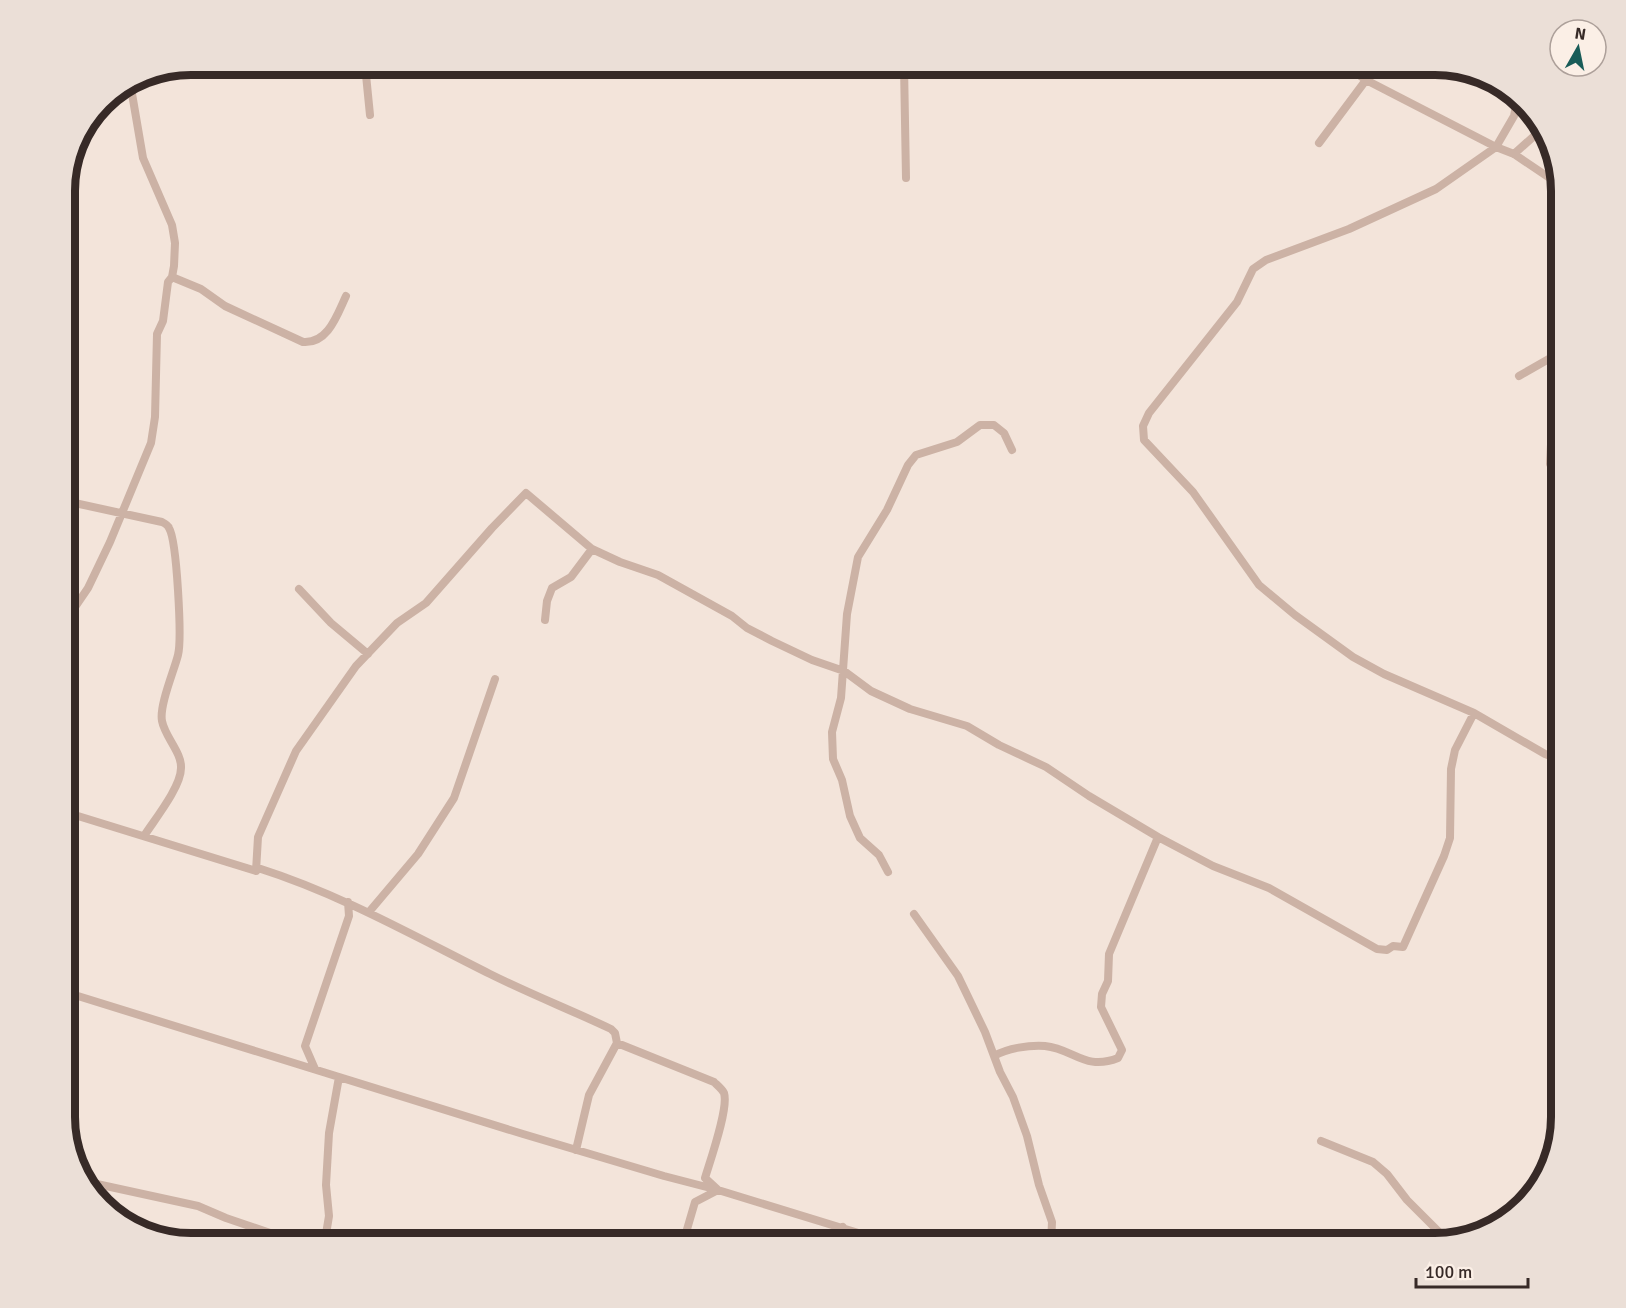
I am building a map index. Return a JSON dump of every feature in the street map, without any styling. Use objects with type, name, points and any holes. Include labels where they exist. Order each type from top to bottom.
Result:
[{"type":"street","points":[[366,75],[370,115]]},
{"type":"street","points":[[904,75],[906,178]]},
{"type":"street","points":[[1359,75],[1496,147],[1514,154],[1550,179]]},
{"type":"street","points":[[1319,143],[1366,80]]},
{"type":"street","points":[[75,608],[88,588],[122,514],[151,443],[157,334],[163,321],[168,282],[172,277],[175,243],[172,225],[143,158],[131,92]]},
{"type":"street","points":[[1516,108],[1514,116],[1496,147],[1436,189],[1349,229],[1266,260],[1253,269],[1238,302],[1149,413],[1143,426],[1144,440],[1193,492],[1259,585],[1295,615],[1353,657],[1384,674],[1474,713],[1551,756]]},
{"type":"street","points":[[1514,154],[1536,134]]},
{"type":"street","points":[[172,277],[201,289],[225,306],[303,342],[312,343],[321,338],[335,320],[346,296]]},
{"type":"street","points":[[1519,376],[1551,358]]},
{"type":"street","points":[[888,872],[879,855],[860,838],[850,816],[842,780],[833,759],[832,732],[841,698],[847,614],[858,557],[887,510],[916,455],[957,442],[980,425],[994,425],[1004,433],[1012,450]]},
{"type":"street","points":[[1551,444],[1551,466]]},
{"type":"street","points":[[256,871],[258,837],[296,751],[356,666],[397,623],[426,603],[526,493],[592,549],[620,562],[658,575],[772,641],[812,660],[843,671],[871,691],[910,709],[967,726],[1046,767],[1089,796],[1158,837],[1212,866],[1269,888],[1377,948],[1387,950],[1393,946],[1403,946],[1450,838],[1451,769],[1455,750],[1474,713]]},
{"type":"street","points":[[75,502],[162,522],[168,526],[177,571],[178,653],[162,720],[182,767],[173,790],[144,836]]},
{"type":"street","points":[[545,620],[547,601],[552,588],[571,577],[592,549]]},
{"type":"street","points":[[299,589],[331,623],[368,654]]},
{"type":"street","points":[[349,916],[365,911],[418,854],[454,798],[495,679]]},
{"type":"street","points":[[75,816],[256,871],[258,868],[283,876],[348,902],[493,976],[611,1029],[617,1043],[588,1095],[576,1150]]},
{"type":"street","points":[[994,1056],[1006,1049],[1045,1046],[1084,1061],[1107,1063],[1118,1058],[1122,1050],[1101,1007],[1102,994],[1108,981],[1109,954],[1158,837]]},
{"type":"street","points":[[315,1069],[305,1046],[349,916],[348,902]]},
{"type":"street","points":[[914,914],[958,976],[985,1032],[1027,1136],[1039,1185],[1052,1222],[1052,1233]]},
{"type":"street","points":[[75,995],[576,1150],[860,1233]]},
{"type":"street","points":[[617,1043],[682,1068],[720,1087],[724,1093],[724,1102],[705,1178],[718,1190]]},
{"type":"street","points":[[326,1233],[329,1216],[326,1185],[329,1133],[339,1077]]},
{"type":"street","points":[[1321,1141],[1373,1162],[1387,1174],[1407,1200],[1440,1233]]},
{"type":"street","points":[[96,1183],[198,1206],[274,1233]]},
{"type":"street","points":[[687,1233],[695,1202],[718,1190]]},
{"type":"street","points":[[838,1233],[843,1227]]}]
